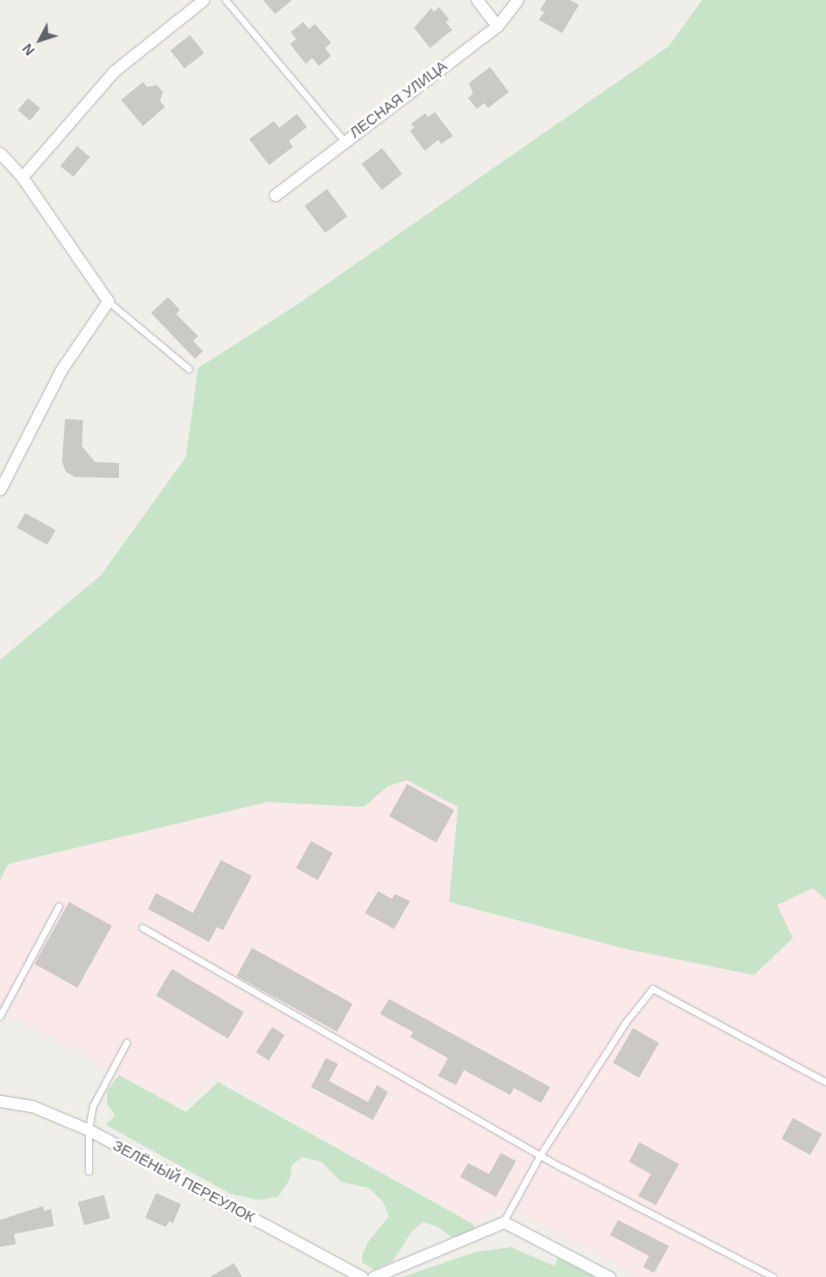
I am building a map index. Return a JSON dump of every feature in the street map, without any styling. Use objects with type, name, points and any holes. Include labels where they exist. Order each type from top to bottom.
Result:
[{"type":"street","points":[[22,177],[114,71],[203,0]]},
{"type":"street","points":[[477,0],[497,26]]},
{"type":"street","name":"ЛЕСНАЯ УЛИЦА","points":[[275,195],[344,140],[497,26],[517,0]]},
{"type":"street","points":[[0,153],[22,177],[108,301],[61,370],[0,489]]},
{"type":"street","name":"ЗЕЛЁНЫЙ ПЕРЕУЛОК","points":[[0,1101],[32,1106],[89,1130],[362,1277]]},
{"type":"street","points":[[373,1277],[504,1222],[609,1277]]},
{"type":"lane","points":[[226,0],[344,140]]},
{"type":"lane","points":[[108,301],[189,369]]},
{"type":"lane","points":[[0,1017],[59,907]]},
{"type":"lane","points":[[143,928],[541,1155],[773,1277]]},
{"type":"lane","points":[[504,1222],[541,1155],[626,1023],[653,989],[826,1082]]},
{"type":"lane","points":[[89,1172],[89,1130],[93,1108],[127,1043]]},
{"type":"shaded area","points":[[407,780],[458,807],[449,903],[626,949],[777,905],[813,888],[826,900],[826,1277],[640,1277],[506,1206],[475,1223],[214,1076],[182,1107],[0,1010],[0,881],[8,864],[268,802],[364,807],[388,786]]},
{"type":"green space","points":[[702,0],[826,0],[826,900],[813,888],[777,905],[793,938],[754,975],[626,949],[449,902],[458,807],[407,780],[388,786],[364,807],[268,802],[8,864],[0,881],[0,660],[101,575],[186,457],[198,368],[298,304],[669,46]]},
{"type":"green space","points":[[119,1075],[186,1112],[218,1082],[473,1224],[475,1229],[469,1234],[451,1237],[438,1227],[423,1222],[412,1231],[393,1261],[374,1270],[362,1262],[362,1255],[368,1242],[389,1216],[383,1202],[369,1188],[341,1182],[322,1162],[302,1157],[292,1165],[290,1179],[278,1197],[258,1200],[231,1194],[106,1125],[115,1115],[107,1104],[107,1091]]},
{"type":"green space","points":[[511,1247],[554,1266],[558,1258],[595,1277],[403,1277],[475,1252]]},
{"type":"building","points":[[263,0],[292,0],[275,14]]},
{"type":"building","points":[[546,0],[570,0],[579,5],[562,33],[539,20],[544,12],[540,10]]},
{"type":"building","points":[[439,7],[449,19],[446,22],[452,30],[430,48],[414,28],[431,8],[434,12]]},
{"type":"building","points":[[303,22],[309,29],[315,24],[331,43],[325,48],[331,56],[319,66],[312,58],[306,64],[290,44],[296,39],[291,32]]},
{"type":"building","points":[[190,35],[204,53],[184,69],[170,50]]},
{"type":"building","points":[[490,67],[509,92],[488,108],[484,103],[477,109],[468,98],[473,94],[469,83]]},
{"type":"building","points":[[143,82],[147,87],[157,85],[163,92],[160,101],[165,107],[143,126],[121,100]]},
{"type":"building","points":[[28,98],[40,108],[30,121],[18,110]]},
{"type":"building","points":[[435,112],[453,136],[441,144],[438,140],[425,151],[410,131],[414,128],[411,124],[425,113],[428,117]]},
{"type":"building","points":[[297,114],[307,127],[289,141],[293,147],[269,165],[249,139],[274,121],[279,128]]},
{"type":"building","points":[[77,146],[90,157],[73,177],[60,166]]},
{"type":"building","points":[[382,148],[402,174],[382,190],[362,164]]},
{"type":"building","points":[[327,189],[347,216],[325,233],[305,206]]},
{"type":"building","points":[[168,297],[180,310],[176,314],[198,336],[193,341],[203,351],[195,359],[151,313]]},
{"type":"building","points":[[65,419],[83,420],[82,446],[95,462],[119,463],[119,478],[75,477],[66,472],[62,462]]},
{"type":"building","points":[[25,513],[56,530],[47,545],[17,528]]},
{"type":"building","points":[[407,784],[454,810],[436,843],[389,816]]},
{"type":"building","points":[[311,841],[333,853],[318,880],[296,868]]},
{"type":"building","points":[[221,860],[252,876],[223,930],[217,927],[209,942],[148,909],[156,893],[193,913]]},
{"type":"building","points":[[378,891],[392,899],[395,894],[410,901],[394,929],[365,913]]},
{"type":"building","points":[[69,902],[112,926],[77,988],[35,964]]},
{"type":"building","points":[[252,948],[353,1004],[337,1032],[236,976]]},
{"type":"building","points":[[172,969],[244,1012],[228,1039],[156,996]]},
{"type":"building","points":[[389,999],[550,1087],[541,1103],[514,1088],[510,1095],[464,1070],[456,1085],[438,1076],[448,1058],[410,1037],[413,1032],[380,1014]]},
{"type":"building","points":[[272,1027],[285,1035],[269,1060],[256,1052]]},
{"type":"building","points":[[633,1028],[659,1043],[639,1078],[613,1063]]},
{"type":"building","points":[[326,1058],[338,1064],[329,1081],[368,1102],[377,1085],[388,1092],[373,1120],[311,1087]]},
{"type":"building","points":[[793,1118],[822,1134],[810,1155],[781,1139]]},
{"type":"building","points":[[639,1142],[679,1164],[656,1205],[638,1196],[651,1174],[629,1162]]},
{"type":"building","points":[[501,1153],[516,1161],[496,1197],[460,1177],[468,1163],[489,1174]]},
{"type":"building","points":[[156,1193],[181,1204],[173,1223],[169,1221],[166,1227],[145,1218]]},
{"type":"building","points":[[104,1195],[110,1218],[84,1225],[78,1202]]},
{"type":"building","points":[[43,1206],[44,1211],[51,1209],[54,1226],[14,1234],[16,1244],[0,1247],[0,1220]]},
{"type":"building","points":[[618,1220],[669,1246],[654,1273],[643,1267],[649,1256],[610,1235]]},
{"type":"building","points":[[234,1263],[242,1277],[210,1277]]}]
